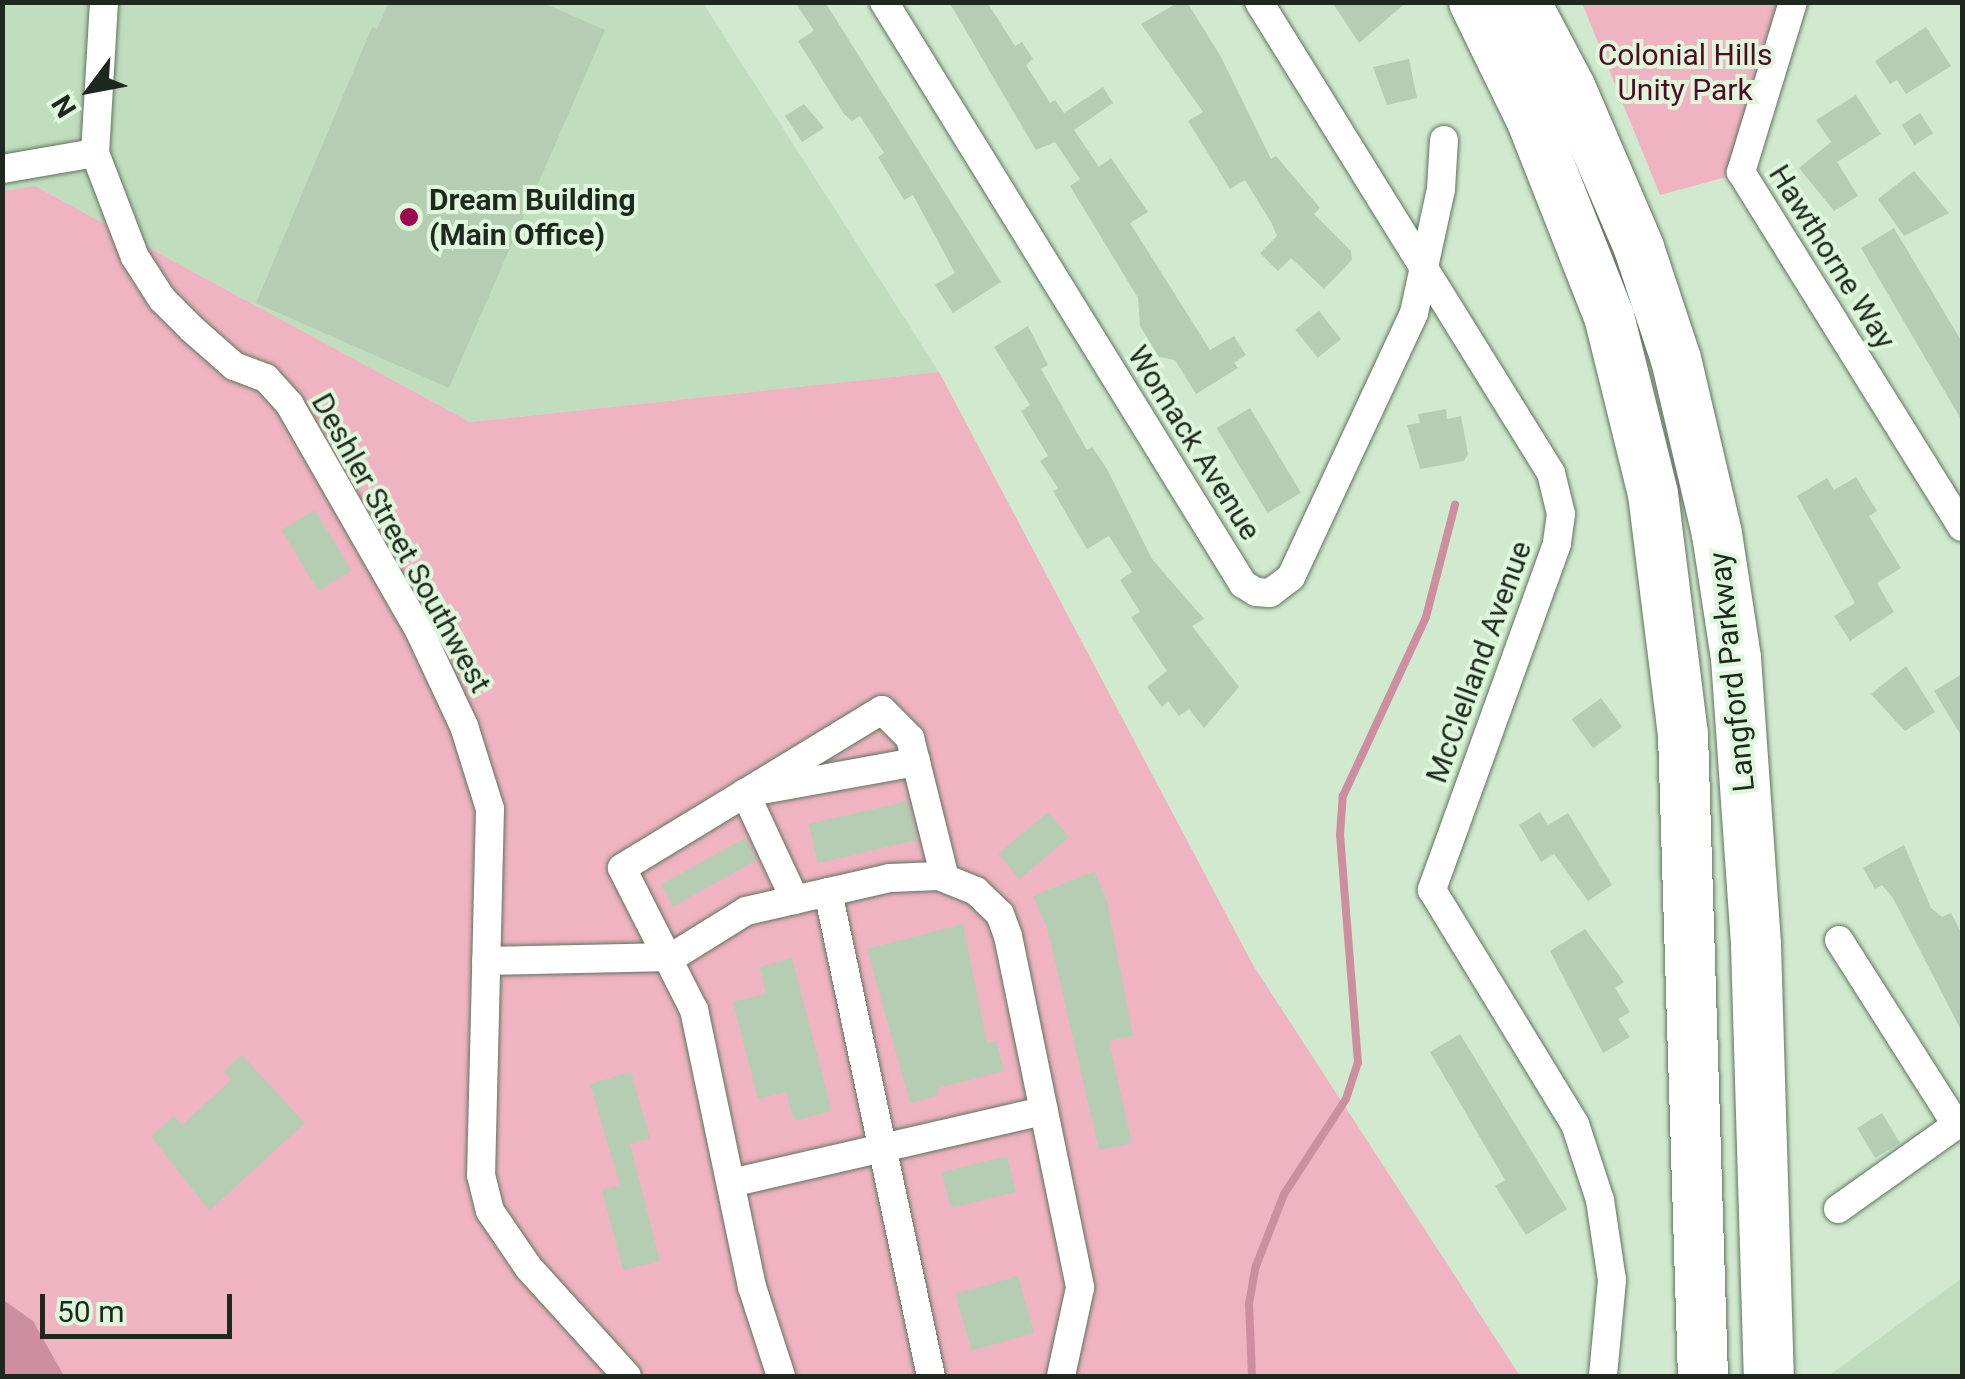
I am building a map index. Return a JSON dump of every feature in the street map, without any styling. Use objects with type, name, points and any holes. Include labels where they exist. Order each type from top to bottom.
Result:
[{"type":"highway","name":"Langford Parkway","points":[[1474,2],[1532,121],[1609,316],[1654,494],[1683,734],[1704,1376]]},
{"type":"highway","name":"Langford Parkway","points":[[1526,2],[1572,90],[1638,248],[1676,359],[1717,534],[1736,658],[1756,945],[1769,1376]]},
{"type":"street","name":"Deshler Street Southwest","points":[[104,2],[95,153],[135,257],[162,299],[234,366],[266,378],[290,406],[418,630],[464,726],[490,810],[478,1129],[490,1211],[528,1268],[626,1376]]},
{"type":"street","name":"Womack Avenue","points":[[884,2],[1244,584],[1256,592],[1270,592],[1290,577],[1414,313],[1424,269]]},
{"type":"street","name":"McClelland Avenue","points":[[1259,2],[1551,473],[1562,514],[1557,544],[1432,890],[1575,1124],[1600,1200],[1612,1280],[1603,1376]]},
{"type":"street","name":"Hawthorne Way","points":[[1793,2],[1741,172],[1962,527]]},
{"type":"street","points":[[1424,269],[1444,140]]},
{"type":"street","points":[[2,169],[95,153]]},
{"type":"street","points":[[781,1376],[768,1350],[694,1010],[672,957],[622,868],[882,710],[910,738],[944,878]]},
{"type":"street","points":[[745,793],[916,762]]},
{"type":"street","points":[[745,793],[795,900]]},
{"type":"street","points":[[486,961],[672,957],[746,911],[890,878],[944,878],[976,891],[1000,914],[1080,1288],[1061,1376]]},
{"type":"street","points":[[828,892],[886,1148],[931,1376]]},
{"type":"street","points":[[1838,940],[1960,1124],[1838,1209]]},
{"type":"street","points":[[732,1183],[1044,1112]]},
{"type":"shaded area","points":[[2,3],[703,3],[939,372],[470,422],[35,186],[3,191]]},
{"type":"shaded area","points":[[1962,1278],[1962,1376],[1828,1376]]},
{"type":"shaded area","points":[[2,1299],[33,1321],[64,1376],[3,1376]]},
{"type":"green space","name":"Colonial Hills Unity Park","points":[[1582,3],[1779,3],[1730,176],[1660,195]]},
{"type":"green space","points":[[35,186],[470,422],[939,372],[1253,965],[1520,1376],[3,1376],[2,191]]},
{"type":"building","name":"Dream Building (Main Office)","points":[[389,2],[541,2],[605,30],[449,388],[256,303],[372,27],[377,29]]},
{"type":"building","points":[[795,2],[825,2],[1001,282],[953,313],[935,285],[955,273],[913,195],[904,200],[878,157],[884,153],[860,116],[852,121],[844,114],[798,41],[814,31]]},
{"type":"building","points":[[949,2],[987,2],[1015,46],[1022,42],[1033,59],[1026,65],[1050,103],[1055,100],[1064,113],[1103,87],[1113,103],[1074,130],[1099,167],[1111,158],[1148,212],[1130,223],[1210,350],[1234,336],[1246,355],[1234,363],[1238,368],[1196,394],[1175,360],[1159,357],[1140,326],[1138,298],[1070,186],[1080,179],[1055,142],[1036,150]]},
{"type":"building","points":[[1179,2],[1187,2],[1221,57],[1271,159],[1276,156],[1320,208],[1314,214],[1351,251],[1352,260],[1324,289],[1291,258],[1278,271],[1260,253],[1277,236],[1272,224],[1245,180],[1230,189],[1188,121],[1203,112],[1141,24]]},
{"type":"building","points":[[1332,2],[1407,2],[1359,43]]},
{"type":"building","points":[[1926,27],[1951,66],[1906,94],[1897,80],[1890,84],[1875,61]]},
{"type":"building","points":[[1409,59],[1417,98],[1387,105],[1373,67]]},
{"type":"building","points":[[1856,95],[1881,134],[1837,162],[1858,196],[1834,211],[1799,168],[1831,142],[1816,120]]},
{"type":"building","points":[[804,104],[824,128],[802,142],[785,116]]},
{"type":"building","points":[[1920,113],[1933,133],[1915,145],[1902,125]]},
{"type":"building","points":[[1914,171],[1949,213],[1904,236],[1878,199]]},
{"type":"building","points":[[1894,228],[1962,342],[1962,421],[1861,248]]},
{"type":"building","points":[[1319,311],[1341,339],[1318,358],[1295,329]]},
{"type":"building","points":[[1028,326],[1048,365],[1041,369],[1087,450],[1092,447],[1107,469],[1152,559],[1204,619],[1192,626],[1239,687],[1204,728],[1189,709],[1179,716],[1168,701],[1162,707],[1147,687],[1167,671],[1131,617],[1140,612],[1120,580],[1132,572],[1109,536],[1087,549],[1053,491],[1058,488],[1040,461],[1048,456],[1021,411],[1030,405],[994,347]]},
{"type":"building","points":[[1250,408],[1301,493],[1268,513],[1217,428]]},
{"type":"building","points":[[1446,409],[1447,419],[1461,416],[1468,454],[1464,461],[1420,469],[1407,425],[1420,423],[1418,414]]},
{"type":"building","points":[[1856,477],[1877,511],[1869,516],[1901,568],[1877,583],[1894,612],[1850,641],[1834,616],[1855,603],[1797,496],[1827,478],[1834,490]]},
{"type":"building","points":[[315,510],[352,571],[318,591],[282,530]]},
{"type":"building","points":[[1906,666],[1935,712],[1905,731],[1871,694]]},
{"type":"building","points":[[1962,674],[1962,737],[1934,691]]},
{"type":"building","points":[[1601,698],[1622,727],[1593,748],[1572,719]]},
{"type":"building","points":[[908,801],[917,840],[818,863],[809,824]]},
{"type":"building","points":[[1048,812],[1069,837],[1019,879],[998,854]]},
{"type":"building","points":[[1540,812],[1548,825],[1568,813],[1612,885],[1588,901],[1554,854],[1541,862],[1519,825]]},
{"type":"building","points":[[745,838],[757,860],[673,906],[661,885]]},
{"type":"building","points":[[1904,845],[1931,908],[1942,917],[1951,913],[1962,934],[1962,1032],[1893,898],[1882,885],[1875,889],[1863,868]]},
{"type":"building","points":[[1095,871],[1107,901],[1133,1036],[1109,1041],[1132,1143],[1099,1150],[1048,931],[1033,896]]},
{"type":"building","points":[[963,924],[987,1043],[996,1041],[1004,1071],[937,1088],[939,1095],[910,1103],[867,949]]},
{"type":"building","points":[[1585,929],[1624,982],[1615,988],[1630,1012],[1618,1019],[1630,1037],[1603,1053],[1550,951]]},
{"type":"building","points":[[792,958],[832,1111],[794,1121],[786,1092],[758,1099],[733,1002],[766,993],[759,967]]},
{"type":"building","points":[[1460,1034],[1567,1209],[1526,1235],[1495,1186],[1505,1180],[1430,1052]]},
{"type":"building","points":[[242,1055],[305,1123],[209,1211],[151,1136],[174,1116],[182,1125],[231,1080],[224,1071]]},
{"type":"building","points":[[631,1072],[650,1138],[630,1144],[660,1261],[623,1270],[602,1190],[620,1185],[590,1084]]},
{"type":"building","points":[[1882,1113],[1900,1143],[1875,1158],[1857,1128]]},
{"type":"building","points":[[1007,1156],[1016,1192],[951,1208],[942,1172]]},
{"type":"building","points":[[1018,1276],[1034,1333],[972,1351],[956,1294]]},
{"type":"waterway","points":[[1252,1376],[1249,1304],[1256,1266],[1284,1194],[1346,1099],[1358,1063],[1340,835],[1343,796],[1426,617],[1455,505]]},
{"type":"place","name":"Dream Building (Main Office)","points":[[409,217]]}]
